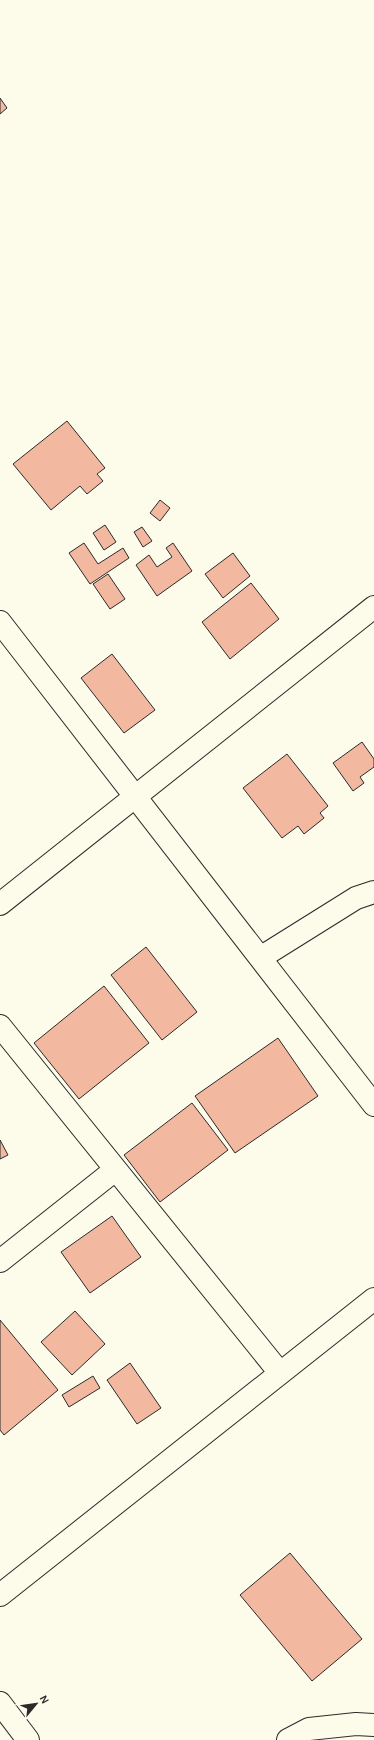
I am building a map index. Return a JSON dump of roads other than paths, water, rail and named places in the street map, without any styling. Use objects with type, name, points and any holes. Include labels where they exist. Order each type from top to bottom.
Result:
[{"type":"street","points":[[0,904],[374,607]]},
{"type":"street","points":[[0,622],[374,1105]]},
{"type":"street","points":[[260,958],[356,898],[374,892]]},
{"type":"street","points":[[0,1026],[280,1373]]},
{"type":"street","points":[[0,1261],[115,1170]]},
{"type":"street","points":[[0,1595],[374,1299]]},
{"type":"street","points":[[0,1703],[28,1740]]},
{"type":"street","points":[[288,1740],[309,1729],[356,1724],[374,1725]]}]
